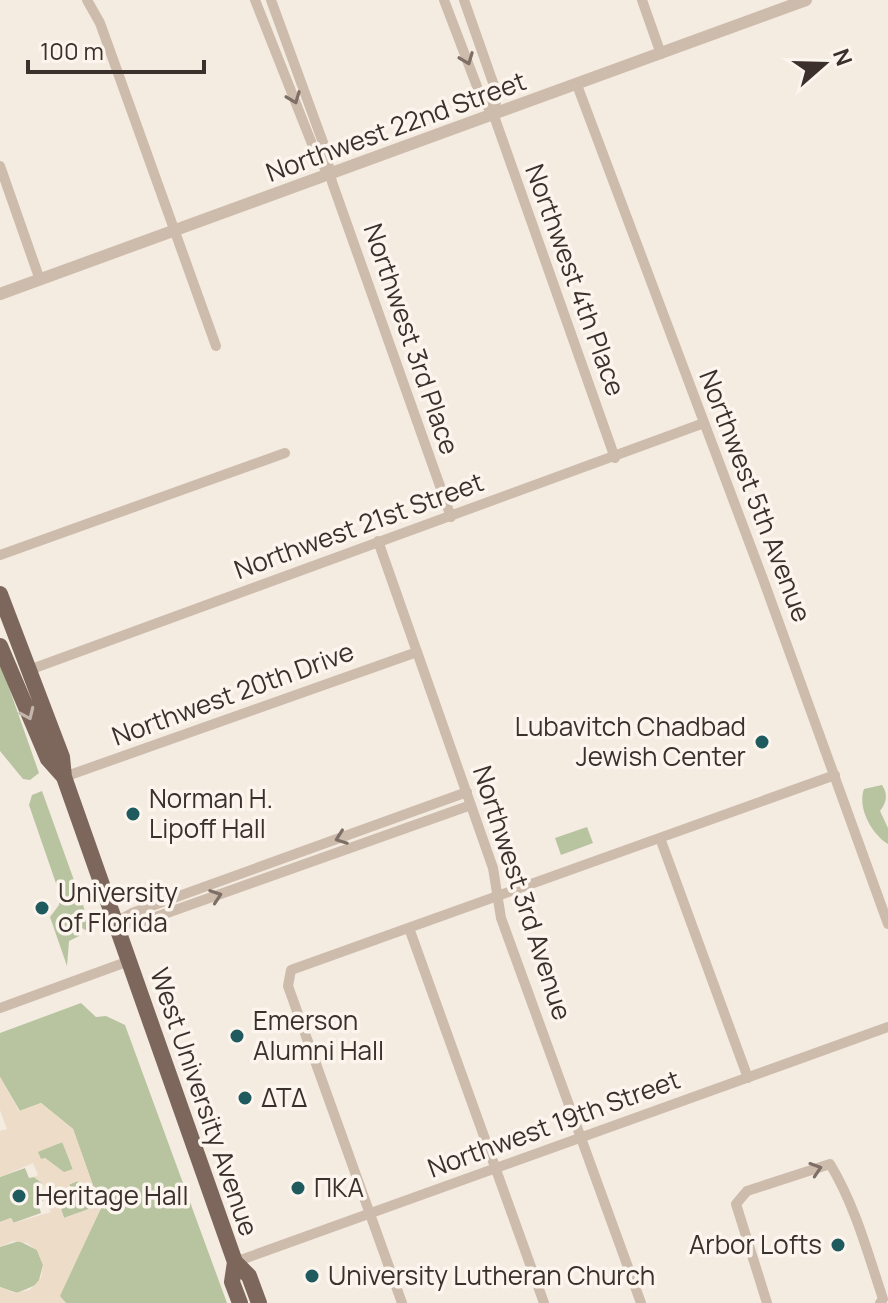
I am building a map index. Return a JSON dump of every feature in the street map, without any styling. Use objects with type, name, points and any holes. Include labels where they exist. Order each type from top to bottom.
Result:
[{"type":"main road","name":"West University Avenue","points":[[0,594],[62,757],[64,777],[235,1262],[249,1276],[259,1303]]},
{"type":"main road","name":"West University Avenue","points":[[0,646],[48,759],[64,777]]},
{"type":"main road","name":"West University Avenue","points":[[235,1262],[232,1282],[240,1303]]},
{"type":"street","points":[[87,0],[100,23],[216,346]]},
{"type":"street","name":"Northwest 3rd Place","points":[[255,0],[316,154],[330,175]]},
{"type":"street","name":"Northwest 3rd Place","points":[[271,0],[451,517]]},
{"type":"street","name":"Northwest 4th Place","points":[[444,0],[481,97],[494,116],[615,458]]},
{"type":"street","name":"Northwest 4th Place","points":[[464,0],[497,94],[494,116]]},
{"type":"street","points":[[642,0],[661,54]]},
{"type":"street","name":"Northwest 22nd Street","points":[[0,294],[806,0]]},
{"type":"street","name":"Northwest 5th Avenue","points":[[577,85],[888,924]]},
{"type":"street","points":[[0,166],[40,280]]},
{"type":"street","name":"Northwest 21st Street","points":[[29,670],[704,423]]},
{"type":"street","points":[[0,555],[285,453]]},
{"type":"street","name":"Northwest 3rd Avenue","points":[[378,541],[493,868],[501,918],[641,1303]]},
{"type":"street","name":"Northwest 20th Drive","points":[[64,777],[417,652]]},
{"type":"street","points":[[402,1303],[288,986],[289,975],[299,966],[835,775]]},
{"type":"street","points":[[115,922],[132,913],[467,792]]},
{"type":"street","points":[[115,922],[136,924],[471,805]]},
{"type":"street","points":[[381,823],[386,836]]},
{"type":"street","points":[[660,838],[748,1078]]},
{"type":"street","points":[[296,854],[301,867]]},
{"type":"street","points":[[409,928],[544,1303]]},
{"type":"street","points":[[0,1008],[129,961]]},
{"type":"street","name":"Northwest 19th Street","points":[[235,1262],[888,1027]]},
{"type":"street","points":[[767,1303],[736,1204],[742,1194],[830,1164],[841,1182],[881,1301]]},
{"type":"green space","points":[[0,662],[39,773],[30,780],[23,779],[0,751]]},
{"type":"green space","points":[[882,785],[886,798],[880,811],[888,828],[888,844],[872,827],[864,812],[862,796],[864,789]]},
{"type":"green space","points":[[42,791],[90,925],[87,931],[82,928],[79,936],[69,941],[67,966],[50,917],[59,905],[59,892],[29,805],[32,795]]},
{"type":"green space","points":[[587,827],[593,843],[561,855],[555,838]]},
{"type":"green space","points":[[81,1003],[96,1017],[106,1016],[125,1025],[227,1303],[66,1303],[59,1296],[101,1208],[73,1129],[41,1103],[20,1111],[0,1077],[0,1033]]},
{"type":"green space","points":[[63,1142],[73,1170],[64,1173],[45,1158],[41,1160],[37,1151]]},
{"type":"green space","points":[[25,1168],[29,1178],[34,1177],[42,1183],[43,1201],[38,1203],[41,1213],[13,1223],[11,1218],[0,1222],[0,1177]]},
{"type":"green space","points":[[78,1181],[89,1209],[64,1218],[61,1209],[65,1207],[70,1184]]},
{"type":"green space","points":[[19,1241],[37,1250],[43,1265],[38,1284],[17,1293],[0,1287],[0,1247]]},
{"type":"shaded area","points":[[0,1077],[19,1111],[41,1103],[73,1129],[101,1208],[60,1296],[66,1303],[0,1303],[0,1287],[14,1293],[30,1290],[41,1278],[43,1265],[37,1250],[27,1243],[13,1241],[0,1247],[0,1222],[11,1218],[14,1223],[51,1212],[41,1195],[45,1190],[43,1184],[34,1177],[38,1175],[33,1163],[0,1177],[0,1131],[7,1129],[0,1110]],"holes":[[[62,1142],[73,1169],[64,1172],[45,1158],[41,1159],[38,1152]],[[78,1181],[89,1209],[64,1218],[61,1209],[65,1207],[70,1184]]]},
{"type":"place","name":"Lubavitch Chadbad Jewish Center","points":[[762,742]]},
{"type":"place","name":"Norman H. Lipoff Hall","points":[[133,814]]},
{"type":"place","name":"University of Florida","points":[[42,908]]},
{"type":"place","name":"Emerson Alumni Hall","points":[[237,1036]]},
{"type":"place","name":"ΔΤΔ","points":[[245,1098]]},
{"type":"place","name":"ΠΚΑ","points":[[298,1188]]},
{"type":"place","name":"Heritage Hall","points":[[19,1196]]},
{"type":"place","name":"Arbor Lofts","points":[[838,1245]]},
{"type":"place","name":"University Lutheran Church","points":[[312,1276]]}]
